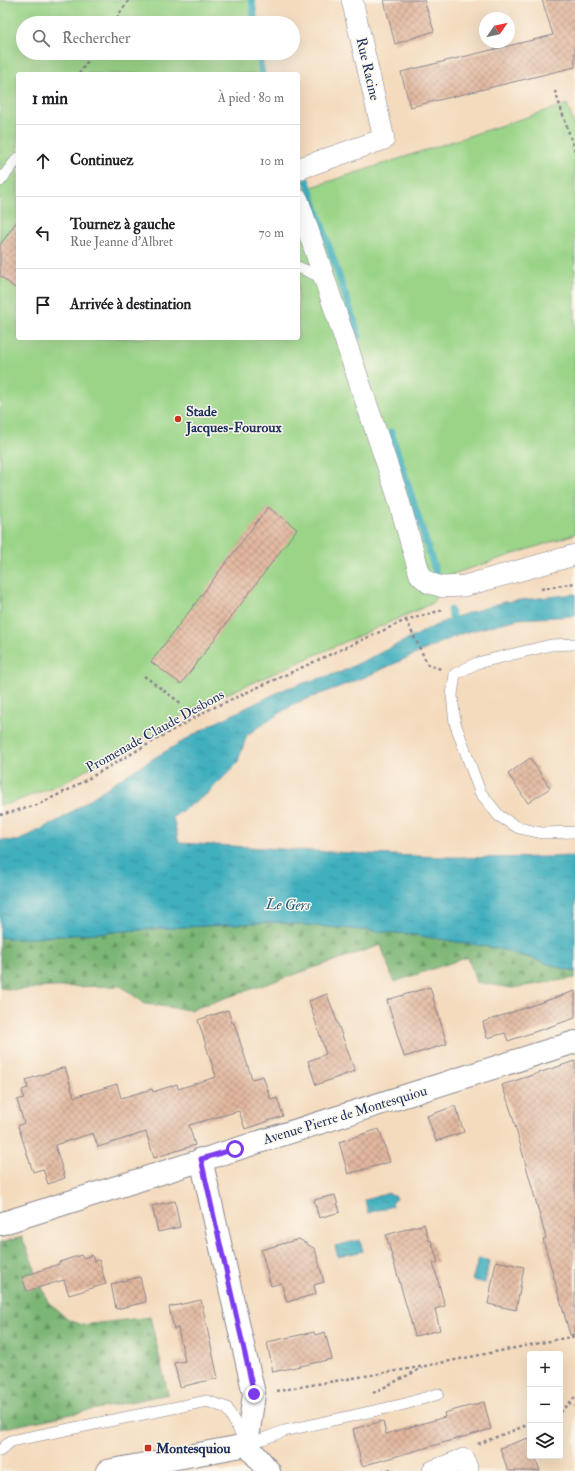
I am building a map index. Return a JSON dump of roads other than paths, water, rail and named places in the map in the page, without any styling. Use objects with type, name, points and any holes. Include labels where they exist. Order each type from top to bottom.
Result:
[{"type":"street","name":"Rue Racine","points":[[300,168],[384,139],[352,0]]},
{"type":"street","points":[[300,206],[397,494],[420,575],[429,583],[443,587],[464,586],[575,555]]},
{"type":"street","name":"Avenue Pierre de Montesquiou","points":[[0,1224],[201,1159],[575,1042]]},
{"type":"street","points":[[201,1159],[254,1394],[247,1445],[269,1471]]},
{"type":"street","points":[[107,1471],[247,1445]]},
{"type":"street","points":[[433,1471],[466,1465]]},
{"type":"lane","points":[[0,181],[16,161]]},
{"type":"lane","points":[[300,267],[324,279]]},
{"type":"lane","points":[[575,644],[551,645],[476,663],[455,674],[452,695],[455,723],[480,792],[499,816],[518,828],[542,833],[575,832]]},
{"type":"lane","points":[[0,1451],[11,1441],[207,1401],[227,1408],[247,1445],[284,1431],[405,1404],[438,1394]]},
{"type":"water","name":"Le Gers","points":[[575,594],[575,616],[518,619],[460,634],[365,677],[294,704],[247,735],[237,764],[208,793],[173,817],[179,843],[426,856],[575,856],[575,972],[501,949],[409,934],[272,922],[16,939],[0,937],[0,840],[18,841],[61,819],[118,780],[209,726],[287,688],[341,672],[449,619],[504,602]]},
{"type":"water","points":[[389,1193],[396,1199],[392,1203],[393,1206],[368,1213],[365,1200]]},
{"type":"water","points":[[360,1240],[363,1251],[338,1257],[335,1246]]},
{"type":"water","points":[[479,1258],[489,1261],[485,1283],[472,1280]]},
{"type":"waterway","points":[[252,0],[254,16]]},
{"type":"waterway","points":[[260,60],[262,72]]},
{"type":"waterway","points":[[307,181],[359,336]]},
{"type":"waterway","points":[[391,432],[436,573]]},
{"type":"waterway","points":[[450,610],[456,627]]},
{"type":"place","name":"Stade Jacques-Fouroux","points":[[178,419]]},
{"type":"place","name":"Montesquiou","points":[[148,1448]]}]
